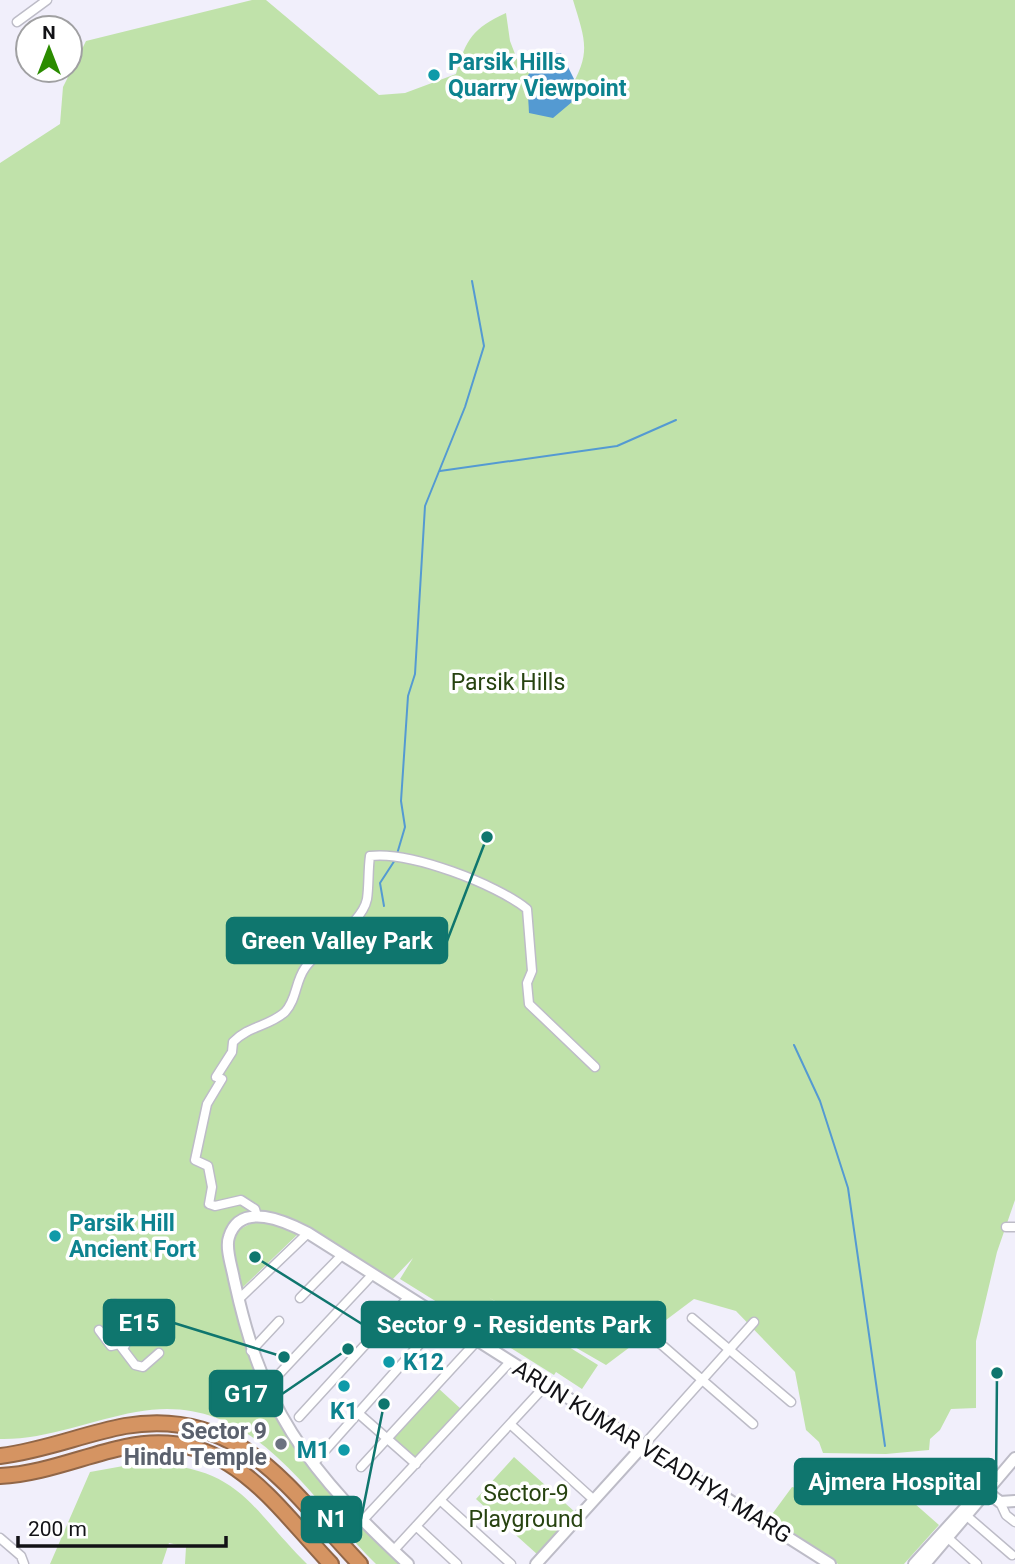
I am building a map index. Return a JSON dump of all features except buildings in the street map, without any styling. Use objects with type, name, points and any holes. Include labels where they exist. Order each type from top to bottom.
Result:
[{"type":"highway","points":[[0,1456],[137,1424],[170,1423],[203,1429],[233,1441],[269,1465],[360,1564]]},
{"type":"highway","points":[[0,1476],[24,1474],[139,1444],[168,1444],[197,1449],[224,1460],[254,1480],[331,1564]]},
{"type":"street","points":[[29,14],[47,0]]},
{"type":"street","points":[[408,1564],[313,1464],[267,1387],[251,1351],[229,1236],[240,1222],[257,1216],[255,1209],[241,1200],[215,1206],[209,1204],[212,1187],[208,1166],[195,1160],[206,1104],[222,1079],[216,1077],[232,1052],[233,1042],[247,1030],[278,1018],[286,1010],[294,1000],[306,965],[342,932],[366,902],[370,856],[396,858],[485,883],[508,894],[527,909],[532,971],[527,983],[530,1004],[595,1067]]},
{"type":"street","name":"ARUN KUMAR VEADHYA MARG","points":[[257,1216],[282,1220],[307,1233],[371,1276],[642,1447],[766,1521],[830,1564]]},
{"type":"street","points":[[239,1299],[307,1233]]},
{"type":"street","points":[[300,1298],[341,1255]]},
{"type":"street","points":[[267,1387],[371,1276]]},
{"type":"street","points":[[299,1417],[407,1298]]},
{"type":"street","points":[[114,1304],[111,1325],[101,1333],[111,1346],[119,1344],[135,1365],[143,1367],[159,1353]]},
{"type":"street","points":[[123,1349],[131,1334],[128,1308]]},
{"type":"street","points":[[692,1318],[790,1402]]},
{"type":"street","points":[[313,1464],[441,1320]]},
{"type":"street","points":[[251,1351],[279,1321]]},
{"type":"street","points":[[536,1564],[754,1322]]},
{"type":"street","points":[[655,1339],[753,1424]]},
{"type":"street","points":[[361,1467],[476,1342]]},
{"type":"street","points":[[364,1519],[509,1363]]},
{"type":"street","points":[[394,1550],[545,1386]]},
{"type":"street","points":[[358,1413],[416,1464]]},
{"type":"street","points":[[510,1424],[594,1500]]},
{"type":"street","points":[[931,1562],[948,1538],[981,1502],[984,1493],[1015,1458]]},
{"type":"street","points":[[984,1493],[1000,1502],[1015,1501]]},
{"type":"street","points":[[914,1564],[975,1497],[984,1493]]},
{"type":"street","points":[[440,1500],[511,1564]]},
{"type":"street","points":[[1000,1502],[1006,1515],[1015,1522]]},
{"type":"street","points":[[968,1517],[1012,1555]]},
{"type":"street","points":[[416,1525],[457,1564]]},
{"type":"street","points":[[0,1538],[21,1556],[24,1564]]},
{"type":"street","points":[[948,1538],[977,1564]]},
{"type":"green space","name":"Parsik Hills","points":[[252,0],[266,0],[379,95],[405,93],[456,74],[472,36],[506,13],[510,41],[520,67],[569,90],[584,56],[583,36],[573,0],[1015,0],[1015,1200],[997,1252],[976,1341],[976,1408],[951,1409],[940,1430],[930,1439],[929,1450],[886,1454],[823,1453],[819,1442],[806,1430],[795,1372],[736,1311],[694,1299],[606,1365],[488,1297],[598,1365],[582,1389],[556,1372],[554,1375],[400,1279],[413,1258],[390,1282],[310,1229],[277,1214],[258,1212],[240,1217],[238,1230],[258,1220],[284,1227],[297,1235],[242,1288],[236,1266],[236,1303],[247,1351],[283,1429],[408,1564],[376,1564],[274,1454],[245,1432],[213,1417],[177,1409],[136,1412],[51,1433],[0,1439],[0,163],[60,124],[64,84],[84,84],[86,41]]},
{"type":"green space","points":[[438,1388],[461,1409],[415,1459],[392,1438]]},
{"type":"green space","name":"Sector-9 Playground","points":[[514,1457],[576,1513],[538,1555],[476,1499]]},
{"type":"green space","points":[[140,1463],[200,1471],[220,1480],[238,1491],[307,1564],[185,1564],[186,1547],[169,1543],[162,1564],[50,1564],[90,1472]]},
{"type":"green space","points":[[792,1487],[862,1502],[914,1503],[939,1525],[904,1564],[838,1564],[770,1517]]},
{"type":"water","points":[[561,53],[578,87],[572,102],[553,118],[529,113],[527,77],[540,56]]},
{"type":"waterway","points":[[397,854],[405,827],[401,801],[408,696],[415,674],[425,506],[465,407],[484,346],[472,281]]},
{"type":"waterway","points":[[440,471],[617,446],[676,420]]},
{"type":"waterway","points":[[384,906],[380,883],[395,860]]},
{"type":"waterway","points":[[794,1045],[820,1101],[848,1188],[885,1446]]},
{"type":"place","name":"Parsik Hills Quarry Viewpoint","points":[[434,75]]},
{"type":"place","name":"Green Valley Park","points":[[487,837]]},
{"type":"place","name":"Parsik Hill Ancient Fort","points":[[55,1236]]},
{"type":"place","name":"Sector 9 - Residents Park","points":[[255,1257]]},
{"type":"place","name":"G17","points":[[348,1349]]},
{"type":"place","name":"E15","points":[[284,1357]]},
{"type":"place","name":"K12","points":[[389,1362]]},
{"type":"place","name":"Ajmera Hospital","points":[[997,1373]]},
{"type":"place","name":"K1","points":[[344,1386]]},
{"type":"place","name":"N1","points":[[384,1404]]},
{"type":"place","name":"Sector 9 Hindu Temple","points":[[281,1444]]},
{"type":"place","name":"M1","points":[[344,1450]]}]
